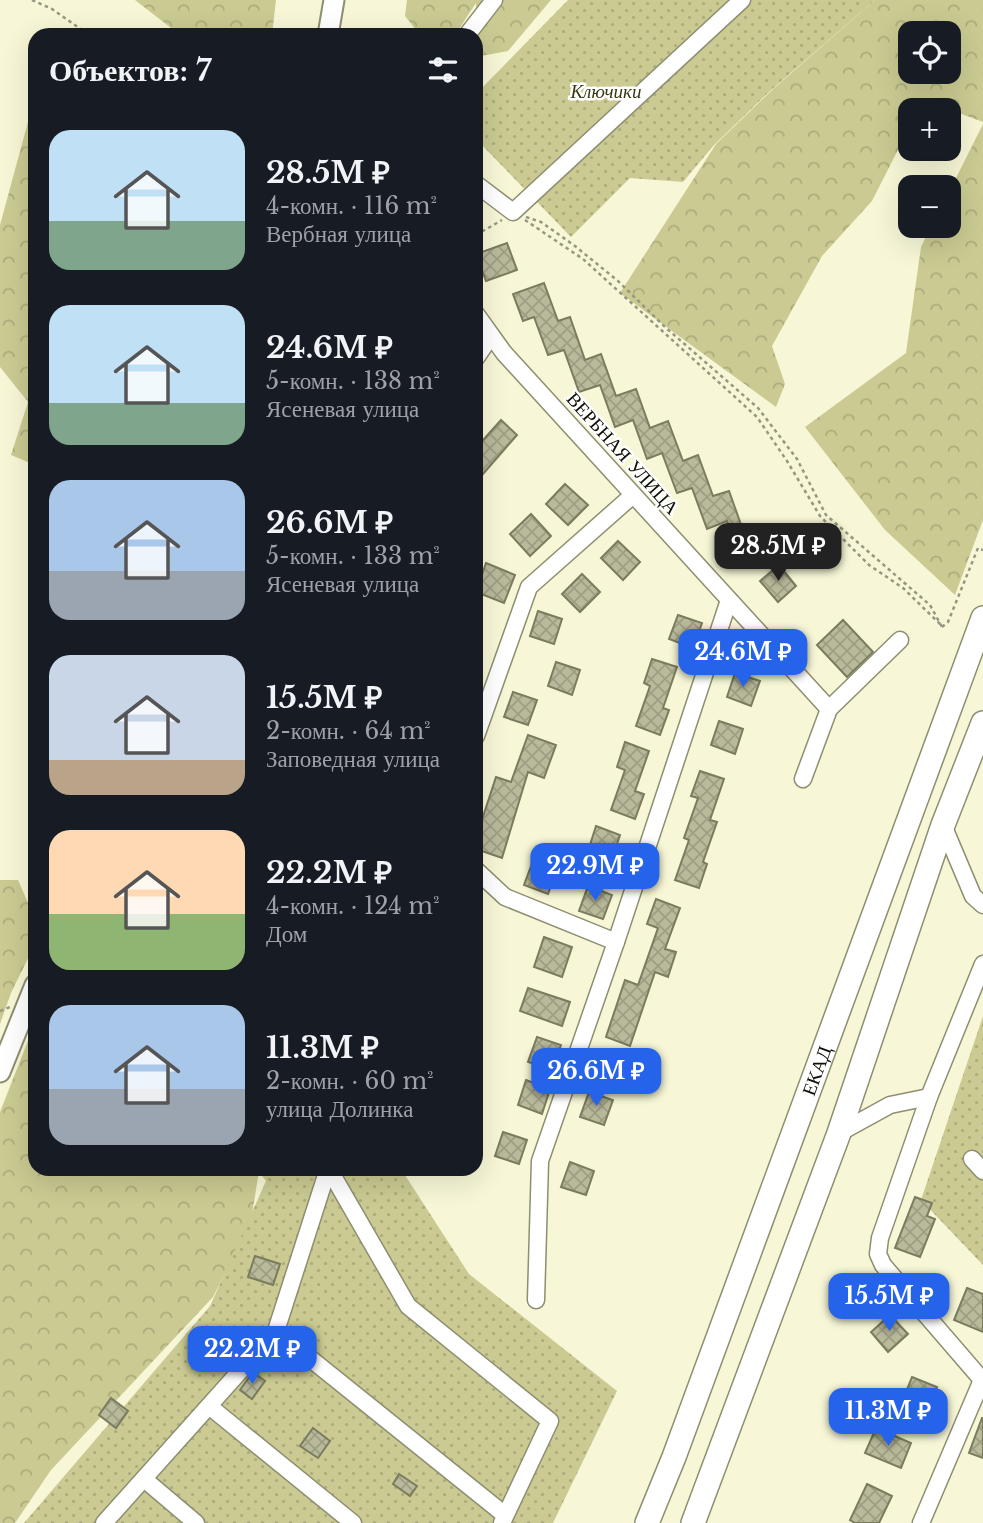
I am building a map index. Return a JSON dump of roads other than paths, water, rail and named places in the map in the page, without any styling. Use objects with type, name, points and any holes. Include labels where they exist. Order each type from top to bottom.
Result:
[{"type":"highway","name":"ЕКАД","points":[[647,1523],[713,1353],[983,618]]},
{"type":"highway","points":[[693,1523],[839,1133],[943,825],[983,723]]},
{"type":"main road","points":[[329,28],[334,0]]},
{"type":"main road","points":[[0,1072],[28,1002]]},
{"type":"street","points":[[472,28],[494,0]]},
{"type":"street","points":[[483,189],[513,212],[742,0]]},
{"type":"street","name":"ВЕРБНАЯ УЛИЦА","points":[[483,324],[633,495],[829,709]]},
{"type":"street","points":[[483,348],[491,336]]},
{"type":"street","points":[[483,716],[529,587],[633,495]]},
{"type":"street","points":[[536,1300],[540,1161],[616,942],[729,600]]},
{"type":"street","points":[[803,779],[829,709],[900,640]]},
{"type":"street","points":[[943,825],[973,896],[983,905]]},
{"type":"street","points":[[483,877],[505,897],[616,942]]},
{"type":"street","points":[[921,1523],[982,1381],[883,1265],[878,1254],[880,1238],[929,1097],[983,964]]},
{"type":"street","points":[[839,1133],[890,1105],[929,1097]]},
{"type":"street","points":[[104,1523],[276,1331],[327,1176]]},
{"type":"street","points":[[276,1331],[504,1519],[550,1421],[408,1306],[333,1176]]},
{"type":"street","points":[[209,1406],[353,1523]]},
{"type":"street","points":[[144,1479],[196,1523]]},
{"type":"park label","name":"Ключики","points":[[606,91]]}]
